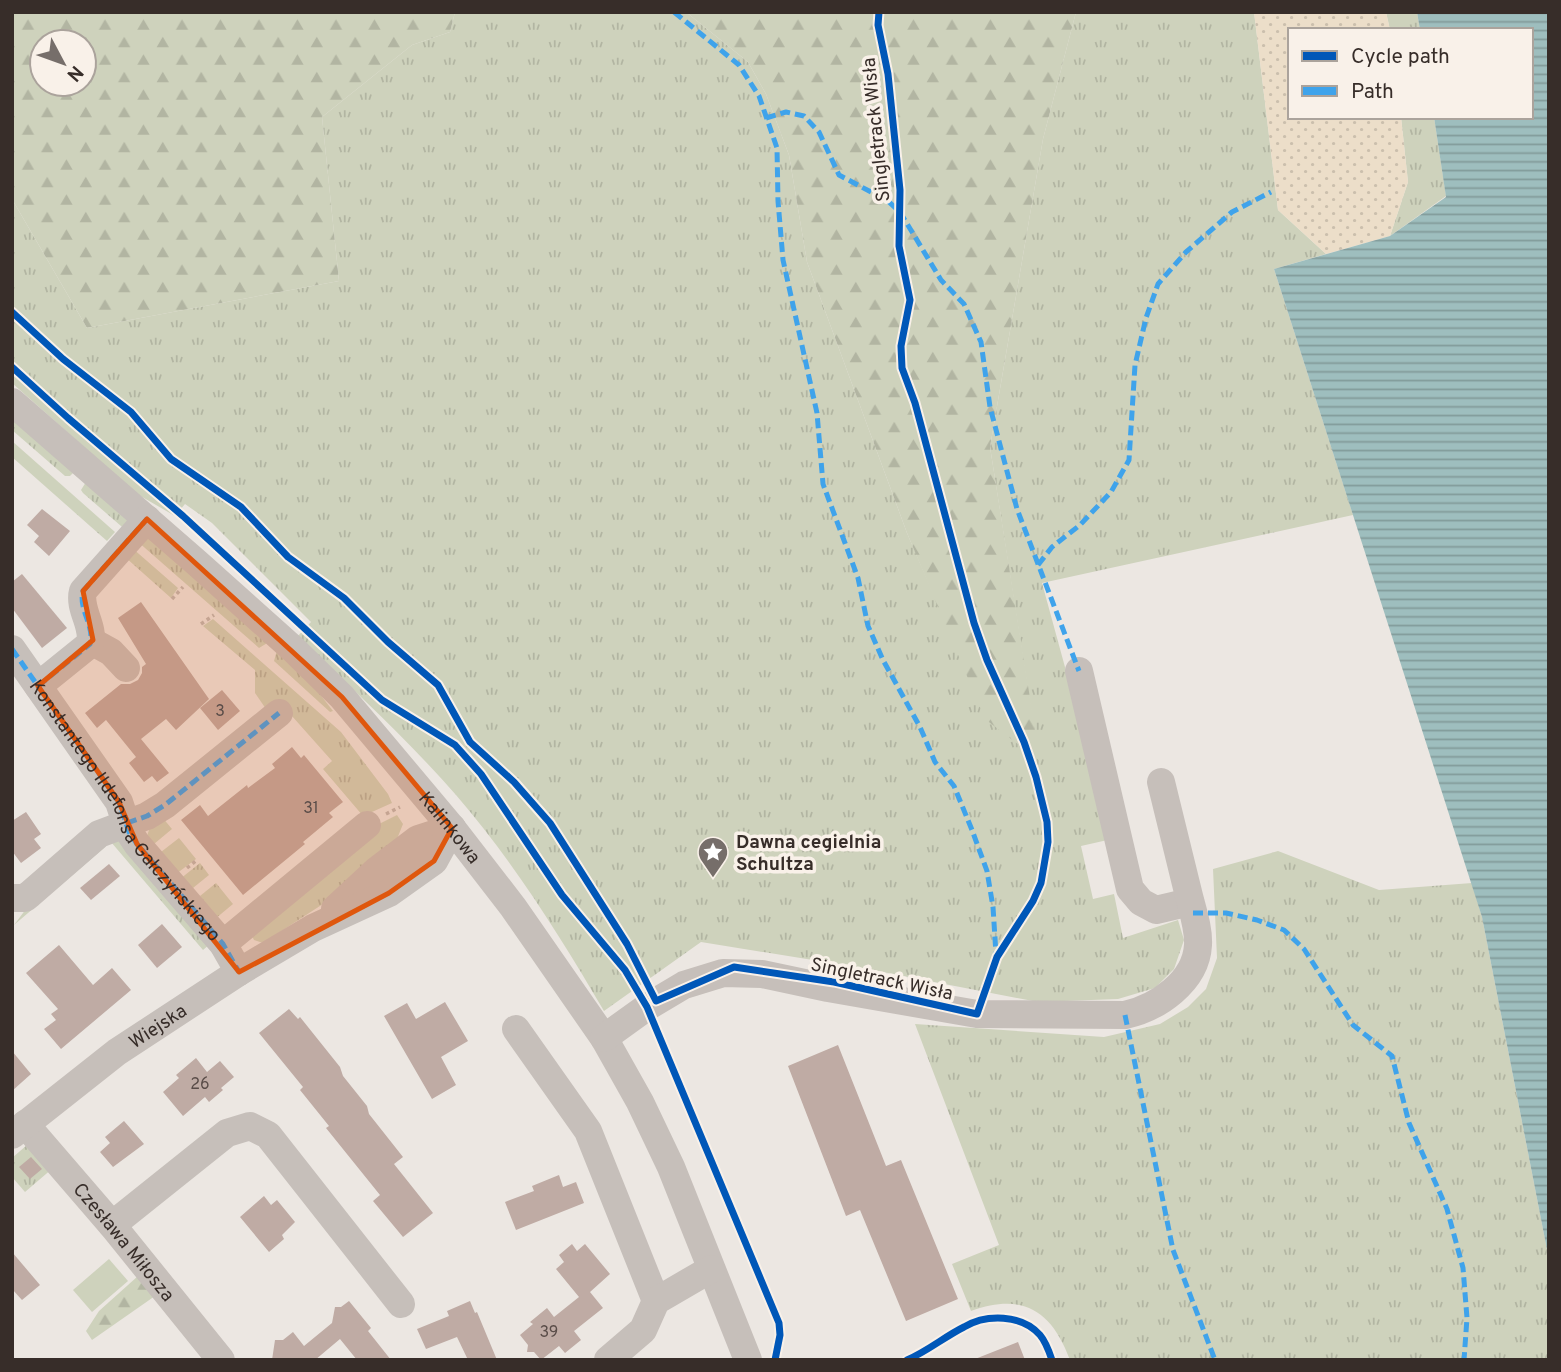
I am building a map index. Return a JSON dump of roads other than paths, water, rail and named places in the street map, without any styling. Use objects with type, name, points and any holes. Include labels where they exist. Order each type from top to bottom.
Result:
[{"type":"street","name":"Kalinkowa","points":[[12,402],[293,649],[342,697],[452,828],[513,907],[604,1038],[640,1102],[671,1167],[748,1360]]},
{"type":"street","points":[[38,686],[91,641],[92,635],[81,600],[83,591],[147,519]]},
{"type":"street","points":[[91,641],[111,652],[126,668]]},
{"type":"street","name":"Konstantego Ildefonsa Gałczyńskiego","points":[[12,649],[120,802],[137,844],[223,944],[239,972]]},
{"type":"street","points":[[1079,671],[1130,889],[1142,902],[1156,910],[1190,902]]},
{"type":"street","points":[[12,898],[25,898],[99,834],[147,816],[165,805],[278,713]]},
{"type":"street","points":[[604,1038],[646,1007],[684,985],[723,973],[762,974],[977,1014],[1125,1015],[1144,1011],[1169,995],[1181,983],[1194,962],[1198,945],[1161,782]]},
{"type":"street","points":[[223,944],[368,825]]},
{"type":"street","name":"Wiejska","points":[[19,1130],[117,1052],[239,972],[313,928],[376,871],[418,839],[452,828]]},
{"type":"street","points":[[516,1029],[588,1131],[656,1301]]},
{"type":"street","points":[[112,1225],[227,1133],[250,1126],[268,1135],[401,1304]]},
{"type":"street","name":"Czesława Miłosza","points":[[19,1130],[112,1225],[221,1360]]},
{"type":"street","points":[[608,1360],[643,1330],[656,1301],[711,1269]]},
{"type":"water","points":[[1417,12],[1549,12],[1549,1260],[1482,917],[1274,269],[1390,236],[1446,197],[1434,119],[1533,119],[1533,28],[1420,28]]},
{"type":"place","name":"Dawna cegielnia Schultza","points":[[713,879]]}]
